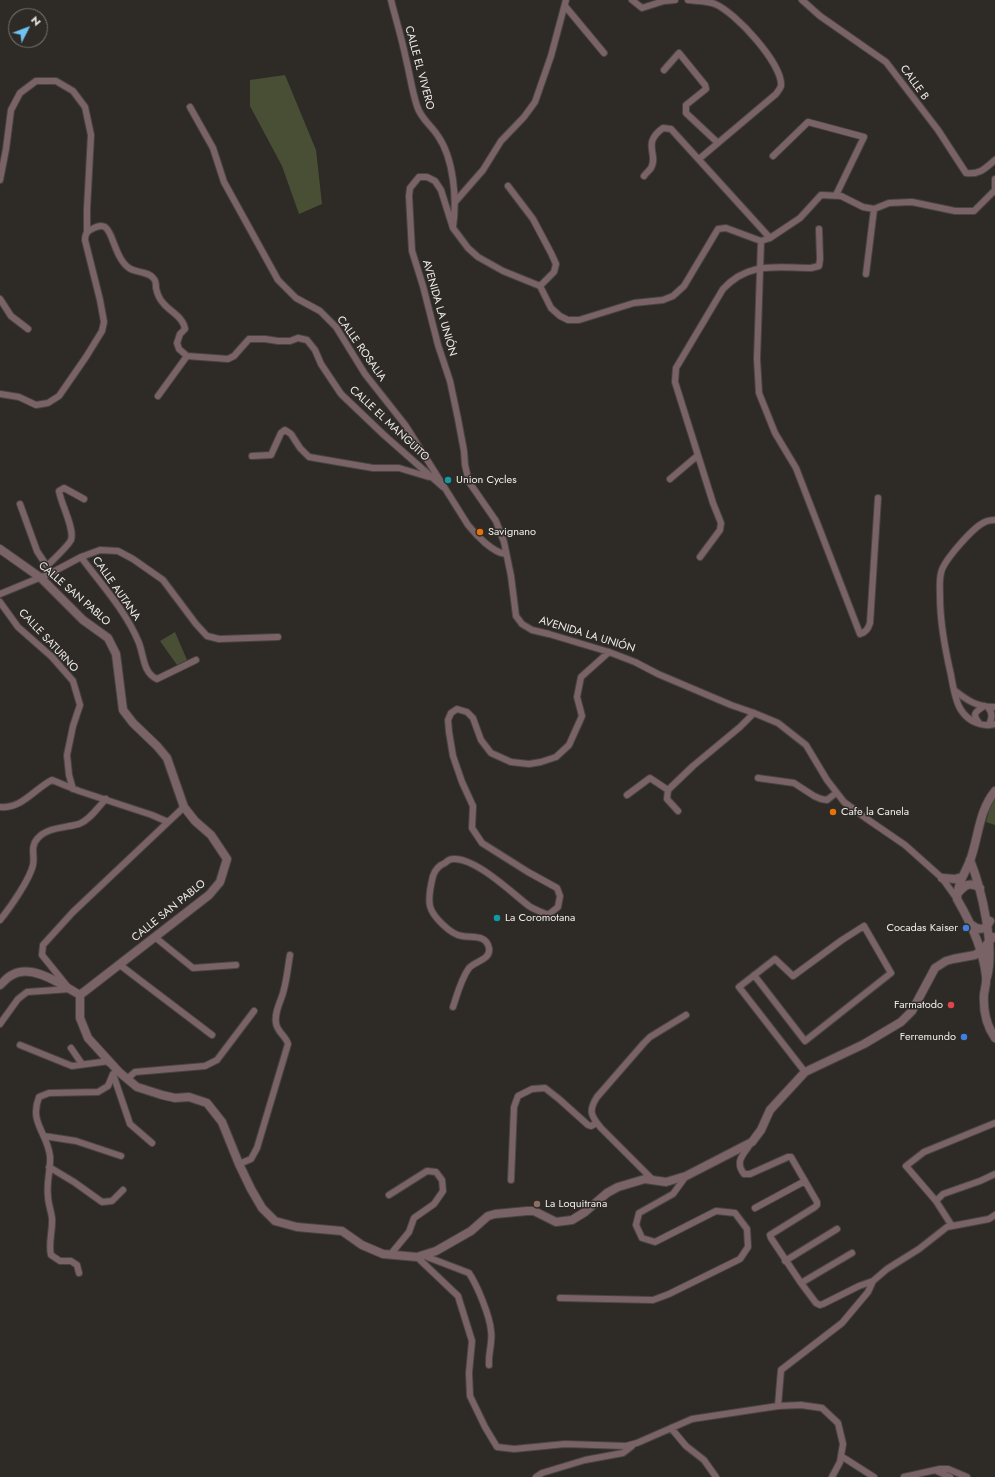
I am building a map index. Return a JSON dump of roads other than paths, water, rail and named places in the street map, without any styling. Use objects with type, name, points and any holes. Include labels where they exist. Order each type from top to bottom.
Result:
[{"type":"street","name":"CALLE EL VIVERO","points":[[391,0],[406,57],[416,105],[420,115],[437,134],[443,144],[454,186],[455,202],[453,228]]},
{"type":"street","points":[[632,0],[642,8],[664,1],[675,0]]},
{"type":"street","points":[[688,0],[715,4],[736,17],[769,55],[780,78],[781,87],[776,94],[699,159]]},
{"type":"street","name":"CALLE B","points":[[802,0],[826,20],[886,62],[938,130],[966,173],[974,174],[982,171],[995,160]]},
{"type":"street","points":[[455,202],[483,170],[501,141],[524,117],[535,102],[551,56],[566,3]]},
{"type":"street","points":[[566,3],[604,53]]},
{"type":"street","points":[[664,70],[679,53],[705,85],[706,89],[686,105],[686,113],[718,143]]},
{"type":"street","points":[[0,180],[6,150],[11,110],[20,93],[36,81],[56,81],[73,91],[85,107],[91,135],[87,231],[85,240],[100,300],[104,322],[102,331],[59,396],[48,403],[36,405],[19,397],[0,394]]},
{"type":"street","name":"CALLE ROSALIA","points":[[190,107],[213,148],[224,182],[278,280],[296,298],[320,311],[336,327],[364,374],[406,426],[468,525],[478,536],[500,553],[506,554]]},
{"type":"street","points":[[773,156],[808,122],[864,137],[836,195]]},
{"type":"street","points":[[644,176],[651,168],[653,162],[652,141],[655,134],[664,128],[672,129],[770,238]]},
{"type":"street","name":"AVENIDA LA UNIÓN","points":[[540,286],[503,271],[478,257],[468,248],[453,228],[441,190],[435,181],[428,177],[419,177],[410,188],[408,196],[412,251],[425,293],[438,345],[450,382],[469,482],[496,521],[504,542],[511,576],[516,616],[522,624],[532,630],[610,652],[731,705],[778,723],[806,745],[827,780],[844,802],[905,845],[942,878],[957,896],[972,925],[982,950],[987,977],[984,995],[985,1015],[990,1030],[995,1038]]},
{"type":"street","points":[[508,186],[533,219],[552,253],[556,264],[554,272],[540,286],[551,308],[560,316],[568,320],[579,320],[621,306],[646,301],[664,300],[673,296],[684,286],[718,229],[726,228],[761,241],[770,238],[800,218],[821,195],[836,195],[863,207],[874,209],[889,203],[912,202],[955,211],[974,211],[995,191],[995,179]]},
{"type":"street","points":[[866,274],[874,209]]},
{"type":"street","points":[[87,231],[104,226],[108,231],[120,259],[130,268],[137,272],[148,274],[154,279],[156,290],[163,303],[179,316],[184,324],[185,329],[180,334],[177,343],[179,349],[187,356],[158,396]]},
{"type":"street","points":[[700,557],[720,530],[721,523],[712,503],[675,382],[676,368],[724,289],[731,281],[750,270],[760,268],[811,268],[819,266],[818,229]]},
{"type":"street","points":[[761,241],[757,359],[759,394],[775,433],[796,468],[860,634],[865,633],[870,623],[878,498]]},
{"type":"street","points":[[0,299],[11,316],[28,329]]},
{"type":"street","name":"CALLE EL MANGUITO","points":[[187,356],[228,359],[234,356],[249,339],[284,341],[298,338],[307,340],[315,350],[321,364],[341,394],[384,435],[443,487]]},
{"type":"street","points":[[252,456],[271,455],[280,433],[286,430],[291,434],[300,448],[309,457],[373,468],[399,468],[433,479]]},
{"type":"street","points":[[670,479],[698,456]]},
{"type":"street","points":[[47,566],[70,540],[72,532],[61,502],[59,491],[64,488],[84,499]]},
{"type":"street","points":[[20,504],[37,551],[51,573]]},
{"type":"street","points":[[986,706],[992,712],[992,724],[979,724],[973,722],[961,710],[954,690],[940,620],[941,572],[947,561],[966,538],[984,522],[995,520]]},
{"type":"street","name":"CALLE SAN PABLO","points":[[0,550],[41,578],[83,620],[108,638],[116,654],[123,710],[133,723],[158,746],[167,758],[184,807],[211,835],[227,859],[220,882],[209,895],[156,938],[80,995]]},
{"type":"street","points":[[0,594],[41,578],[81,557],[100,550],[118,551],[133,559],[163,580],[196,624],[207,636],[219,639],[278,637]]},
{"type":"street","name":"CALLE AUTANA","points":[[81,557],[125,616],[139,642],[147,670],[152,677],[157,680],[196,660]]},
{"type":"street","name":"CALLE SATURNO","points":[[0,602],[18,627],[52,657],[72,681],[80,705],[73,726],[67,755],[69,775],[73,788]]},
{"type":"street","points":[[453,1007],[464,976],[470,967],[487,957],[489,950],[487,943],[479,937],[460,936],[450,930],[435,916],[430,906],[430,888],[434,874],[440,865],[452,859],[465,861],[500,882],[531,907],[548,915],[558,907],[560,896],[557,888],[528,872],[482,843],[472,828],[473,806],[462,782],[451,748],[448,720],[451,713],[457,709],[467,712],[473,718],[481,740],[491,753],[511,762],[529,764],[556,757],[569,745],[582,716],[577,697],[581,677],[610,652]]},
{"type":"street","points":[[954,690],[970,702],[995,707]]},
{"type":"street","points":[[979,724],[975,718],[975,713],[977,710],[986,706]]},
{"type":"street","points":[[678,810],[666,799],[668,790],[693,766],[740,727],[754,713]]},
{"type":"street","points":[[627,795],[650,778],[668,790]]},
{"type":"street","points":[[758,778],[794,783],[821,799],[827,800],[836,793]]},
{"type":"street","points":[[0,807],[8,808],[20,803],[52,780],[168,822]]},
{"type":"street","points":[[957,896],[962,877],[970,860],[980,819],[985,806],[995,791]]},
{"type":"street","points":[[0,920],[7,912],[28,877],[33,864],[32,850],[36,840],[44,832],[80,823],[89,817],[106,799]]},
{"type":"street","points":[[70,989],[42,955],[43,945],[73,912],[184,807]]},
{"type":"street","name":"AVENIDA LA UNIÓN","points":[[970,860],[990,921],[993,937],[993,963],[987,977]]},
{"type":"street","points":[[942,878],[955,879],[962,877]]},
{"type":"street","points":[[957,896],[965,885],[976,885],[980,888]]},
{"type":"street","points":[[972,925],[978,929],[982,929],[988,925],[990,921]]},
{"type":"street","points":[[754,975],[805,1041],[891,974],[864,926],[842,940],[793,976],[775,959],[754,975],[739,987],[805,1072]]},
{"type":"street","points":[[874,1281],[859,1286],[820,1305],[816,1303],[785,1261],[770,1235],[817,1205],[794,1159],[788,1157],[750,1174],[744,1174],[739,1168],[739,1161],[761,1130],[770,1110],[805,1072],[864,1044],[901,1022],[912,1012],[935,968],[946,961],[975,955],[982,950],[993,937]]},
{"type":"street","points":[[156,938],[193,968],[236,965]]},
{"type":"street","points":[[239,1164],[251,1159],[257,1148],[288,1044],[287,1040],[278,1031],[276,1022],[277,1012],[284,990],[290,955]]},
{"type":"street","points":[[120,964],[212,1035]]},
{"type":"street","points":[[0,985],[12,975],[29,971],[50,978],[70,989],[80,995],[80,1018],[88,1038],[127,1079],[138,1087],[162,1095],[175,1098],[189,1097],[207,1103],[222,1122],[239,1164],[262,1208],[275,1221],[298,1227],[342,1231],[362,1245],[383,1254],[419,1256],[469,1273],[474,1280],[492,1332],[489,1365]]},
{"type":"street","points":[[0,1024],[18,999],[27,992],[70,989]]},
{"type":"street","points":[[127,1079],[135,1072],[205,1066],[217,1060],[254,1011]]},
{"type":"street","points":[[652,1179],[593,1119],[591,1109],[593,1103],[602,1091],[650,1037],[686,1015]]},
{"type":"street","points":[[20,1045],[72,1066],[109,1061]]},
{"type":"street","points":[[71,1048],[82,1064]]},
{"type":"street","points":[[109,1061],[130,1124],[152,1144]]},
{"type":"street","points":[[79,1273],[77,1265],[71,1261],[60,1261],[51,1255],[52,1217],[47,1196],[50,1156],[44,1136],[35,1116],[35,1107],[39,1098],[49,1093],[98,1092],[108,1086],[113,1074]]},
{"type":"street","points":[[511,1180],[514,1107],[518,1096],[532,1089],[545,1088],[588,1125],[591,1126],[597,1123]]},
{"type":"street","points":[[952,1226],[936,1201],[906,1166],[924,1152],[995,1123]]},
{"type":"street","points":[[44,1136],[76,1141],[121,1156]]},
{"type":"street","points":[[419,1256],[436,1251],[459,1238],[488,1216],[534,1211],[556,1222],[564,1222],[578,1217],[607,1193],[618,1187],[645,1179],[666,1182],[686,1176],[752,1142]]},
{"type":"street","points":[[49,1167],[74,1182],[102,1202],[112,1201],[123,1190]]},
{"type":"street","points":[[390,1196],[427,1171],[436,1172],[442,1180],[443,1191],[434,1204],[414,1218],[409,1232],[390,1255]]},
{"type":"street","points":[[936,1201],[943,1194],[980,1182],[995,1174]]},
{"type":"street","points":[[560,1298],[653,1300],[669,1294],[740,1259],[748,1247],[748,1229],[735,1214],[716,1211],[655,1242],[642,1238],[636,1225],[639,1213],[673,1194],[686,1176]]},
{"type":"street","points":[[755,1208],[805,1180]]},
{"type":"street","points":[[778,1406],[781,1370],[842,1323],[868,1292],[874,1281],[887,1269],[919,1249],[947,1227],[988,1219],[995,1215]]},
{"type":"street","points":[[785,1261],[837,1229]]},
{"type":"street","points":[[801,1283],[852,1253]]},
{"type":"street","points":[[419,1256],[458,1296],[472,1341],[469,1373],[470,1396],[485,1427],[497,1447],[514,1448],[565,1444],[626,1446],[637,1443],[692,1419],[778,1406],[801,1405],[822,1408],[838,1423],[843,1444],[840,1462],[832,1477]]},
{"type":"street","points":[[671,1428],[686,1446],[704,1460],[716,1477]]},
{"type":"street","points":[[536,1477],[542,1473],[585,1460],[622,1453],[637,1443]]},
{"type":"street","points":[[841,1456],[874,1477]]},
{"type":"street","points":[[904,1477],[934,1469],[948,1469],[967,1477]]},
{"type":"street","points":[[934,1469],[950,1477]]},
{"type":"place","name":"Union Cycles","points":[[448,480]]},
{"type":"place","name":"Savignano","points":[[480,532]]},
{"type":"place","name":"Cafe la Canela","points":[[833,812]]},
{"type":"place","name":"La Coromotana","points":[[497,918]]},
{"type":"place","name":"Cocadas Kaiser","points":[[966,928]]},
{"type":"place","name":"Farmatodo","points":[[951,1005]]},
{"type":"place","name":"Ferremundo","points":[[964,1037]]},
{"type":"place","name":"La Loquitrana","points":[[537,1204]]}]
